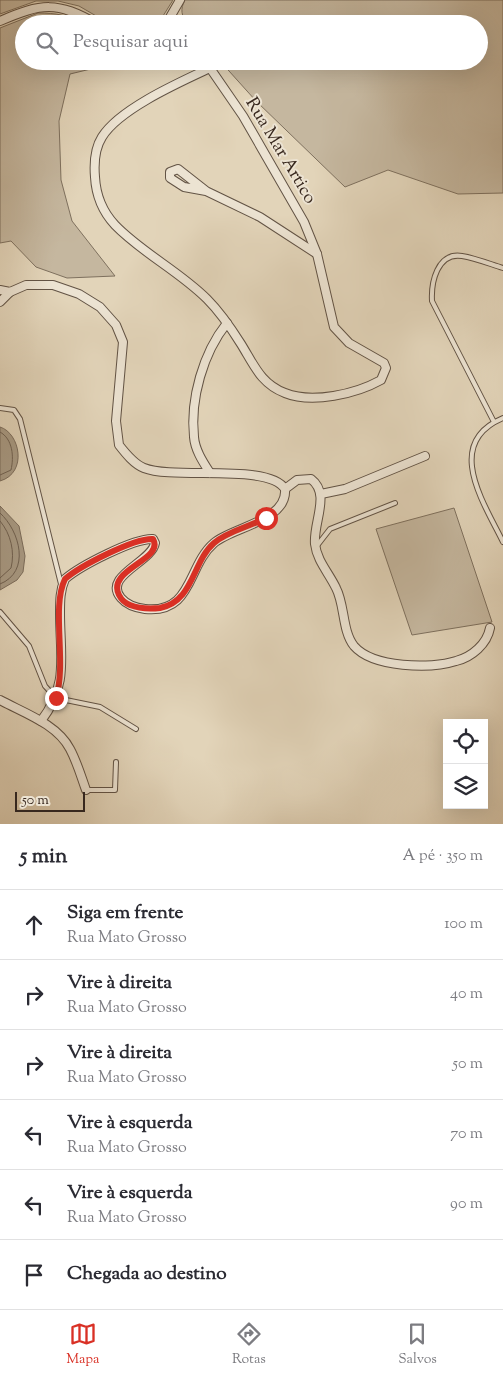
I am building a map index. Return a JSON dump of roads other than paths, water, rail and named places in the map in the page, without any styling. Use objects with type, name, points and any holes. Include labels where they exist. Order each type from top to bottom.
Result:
[{"type":"street","points":[[172,15],[180,0]]},
{"type":"street","points":[[16,15],[37,7],[57,7],[82,15]]},
{"type":"street","points":[[0,21],[15,15]]},
{"type":"street","points":[[206,70],[162,90],[122,118],[102,137],[96,154],[94,169],[100,204],[116,226],[204,296],[228,323],[217,336],[207,354],[194,418],[194,438],[199,454],[210,473]]},
{"type":"street","name":"Rua Mar Artico","points":[[211,70],[243,116],[299,214],[317,254],[334,327],[349,343],[384,363],[386,368],[381,380],[358,389],[323,396],[306,397],[288,394],[272,388],[262,378],[228,323]]},
{"type":"street","points":[[206,191],[184,187],[172,181],[170,174],[172,170],[182,172],[206,191],[260,217],[317,254]]},
{"type":"street","points":[[0,302],[10,292],[26,285],[53,286],[79,294],[100,307],[116,325],[123,342],[116,421],[118,446],[142,468],[159,472],[254,475],[274,479],[282,484],[285,489],[283,501],[266,518],[222,537],[213,543],[205,552],[185,592],[178,601],[166,606],[151,609],[129,604],[121,599],[117,592],[118,583],[123,574],[153,550],[155,543],[153,539],[142,541],[90,563],[72,573],[62,586],[61,683],[56,698],[41,722]]},
{"type":"street","points":[[0,290],[10,292]]},
{"type":"street","points":[[321,494],[345,489],[425,456]]},
{"type":"street","points":[[285,489],[296,480],[311,479],[317,484],[321,494],[315,532],[318,558],[337,588],[354,645],[378,660],[401,665],[456,661],[473,653],[484,642],[490,628]]},
{"type":"street","points":[[0,700],[41,722],[63,738],[70,749],[86,790]]},
{"type":"lane","points":[[494,422],[432,301],[431,286],[435,273],[444,260],[460,256],[503,268]]},
{"type":"lane","points":[[0,408],[14,410],[20,419],[62,586]]},
{"type":"lane","points":[[503,418],[483,430],[478,437],[470,463],[473,479],[503,542]]},
{"type":"lane","points":[[316,547],[330,530],[394,503]]},
{"type":"lane","points":[[0,612],[28,646],[45,686],[56,698],[100,707],[136,729]]},
{"type":"lane","points":[[86,790],[115,790],[116,762]]},
{"type":"water","points":[[0,427],[12,437],[18,453],[18,462],[15,470],[9,477],[0,481]]},
{"type":"water","points":[[0,506],[19,526],[25,556],[23,572],[17,580],[0,590]]}]
